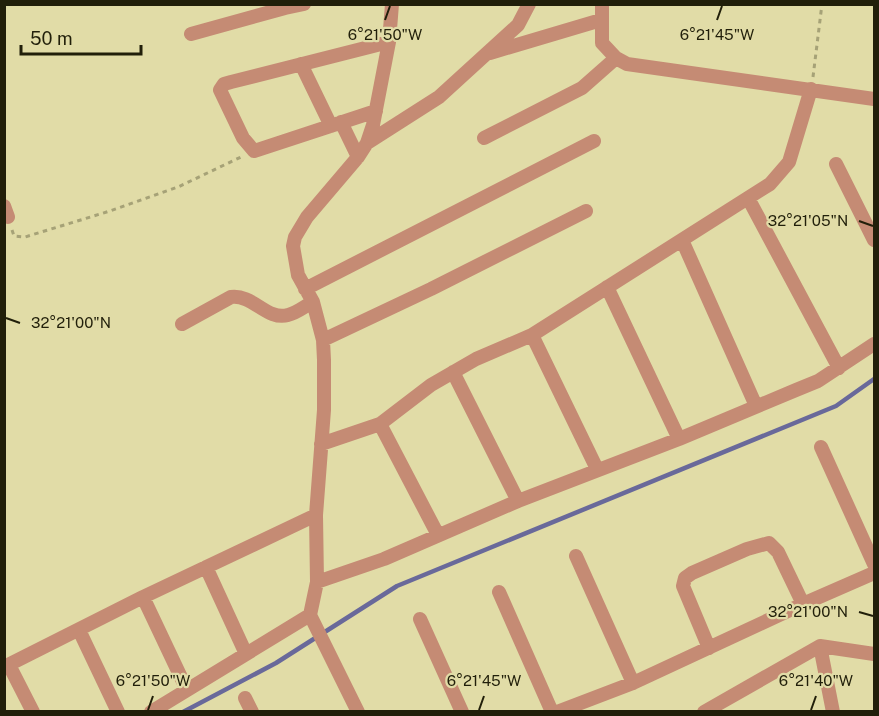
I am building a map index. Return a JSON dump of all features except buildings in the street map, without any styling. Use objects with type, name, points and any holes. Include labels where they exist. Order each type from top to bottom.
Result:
[{"type":"street","points":[[191,34],[304,4]]},
{"type":"street","points":[[358,711],[312,620],[317,582],[316,515],[324,410],[323,340],[313,302],[298,275],[293,255],[295,237],[307,217],[358,157],[367,143],[376,111],[389,42],[392,4]]},
{"type":"street","points":[[367,143],[439,97],[518,25],[529,4]]},
{"type":"street","points":[[602,4],[602,43],[616,58],[627,64],[811,88],[874,99]]},
{"type":"street","points":[[485,55],[601,20]]},
{"type":"street","points":[[376,111],[254,151],[243,138],[220,90],[221,87],[231,82],[389,42]]},
{"type":"street","points":[[484,138],[582,88],[616,58]]},
{"type":"street","points":[[301,64],[358,157]]},
{"type":"street","points":[[321,444],[380,424],[431,385],[476,359],[532,335],[770,183],[789,162],[811,88]]},
{"type":"street","points":[[305,289],[594,141]]},
{"type":"street","points":[[836,164],[874,240]]},
{"type":"street","points":[[748,198],[838,368]]},
{"type":"street","points":[[323,340],[586,211]]},
{"type":"street","points":[[682,240],[756,406]]},
{"type":"street","points":[[607,287],[679,439]]},
{"type":"street","points":[[182,324],[231,297],[240,296],[279,317],[290,315],[313,302]]},
{"type":"street","points":[[532,335],[597,469]]},
{"type":"street","points":[[317,582],[384,559],[518,501],[679,439],[818,381],[874,344]]},
{"type":"street","points":[[453,372],[518,501]]},
{"type":"street","points":[[380,424],[438,535]]},
{"type":"street","points":[[821,447],[874,564]]},
{"type":"street","points":[[33,711],[7,666],[142,597],[316,515]]},
{"type":"street","points":[[709,648],[683,586],[685,578],[692,573],[747,549],[769,543],[778,552],[803,604]]},
{"type":"street","points":[[576,556],[633,683]]},
{"type":"street","points":[[206,567],[246,654]]},
{"type":"street","points":[[557,711],[633,683],[874,573]]},
{"type":"street","points":[[499,592],[552,711]]},
{"type":"street","points":[[142,597],[187,690]]},
{"type":"street","points":[[420,619],[462,711]]},
{"type":"street","points":[[151,711],[246,654],[312,620]]},
{"type":"street","points":[[79,630],[118,711]]},
{"type":"street","points":[[704,711],[820,646],[874,654]]},
{"type":"street","points":[[820,646],[833,711]]},
{"type":"street","points":[[245,698],[252,711]]},
{"type":"path","points":[[811,88],[822,4]]},
{"type":"path","points":[[6,211],[14,236],[25,237],[178,187],[254,151]]},
{"type":"waterway","points":[[183,712],[276,663],[397,586],[836,406],[874,379]]}]
